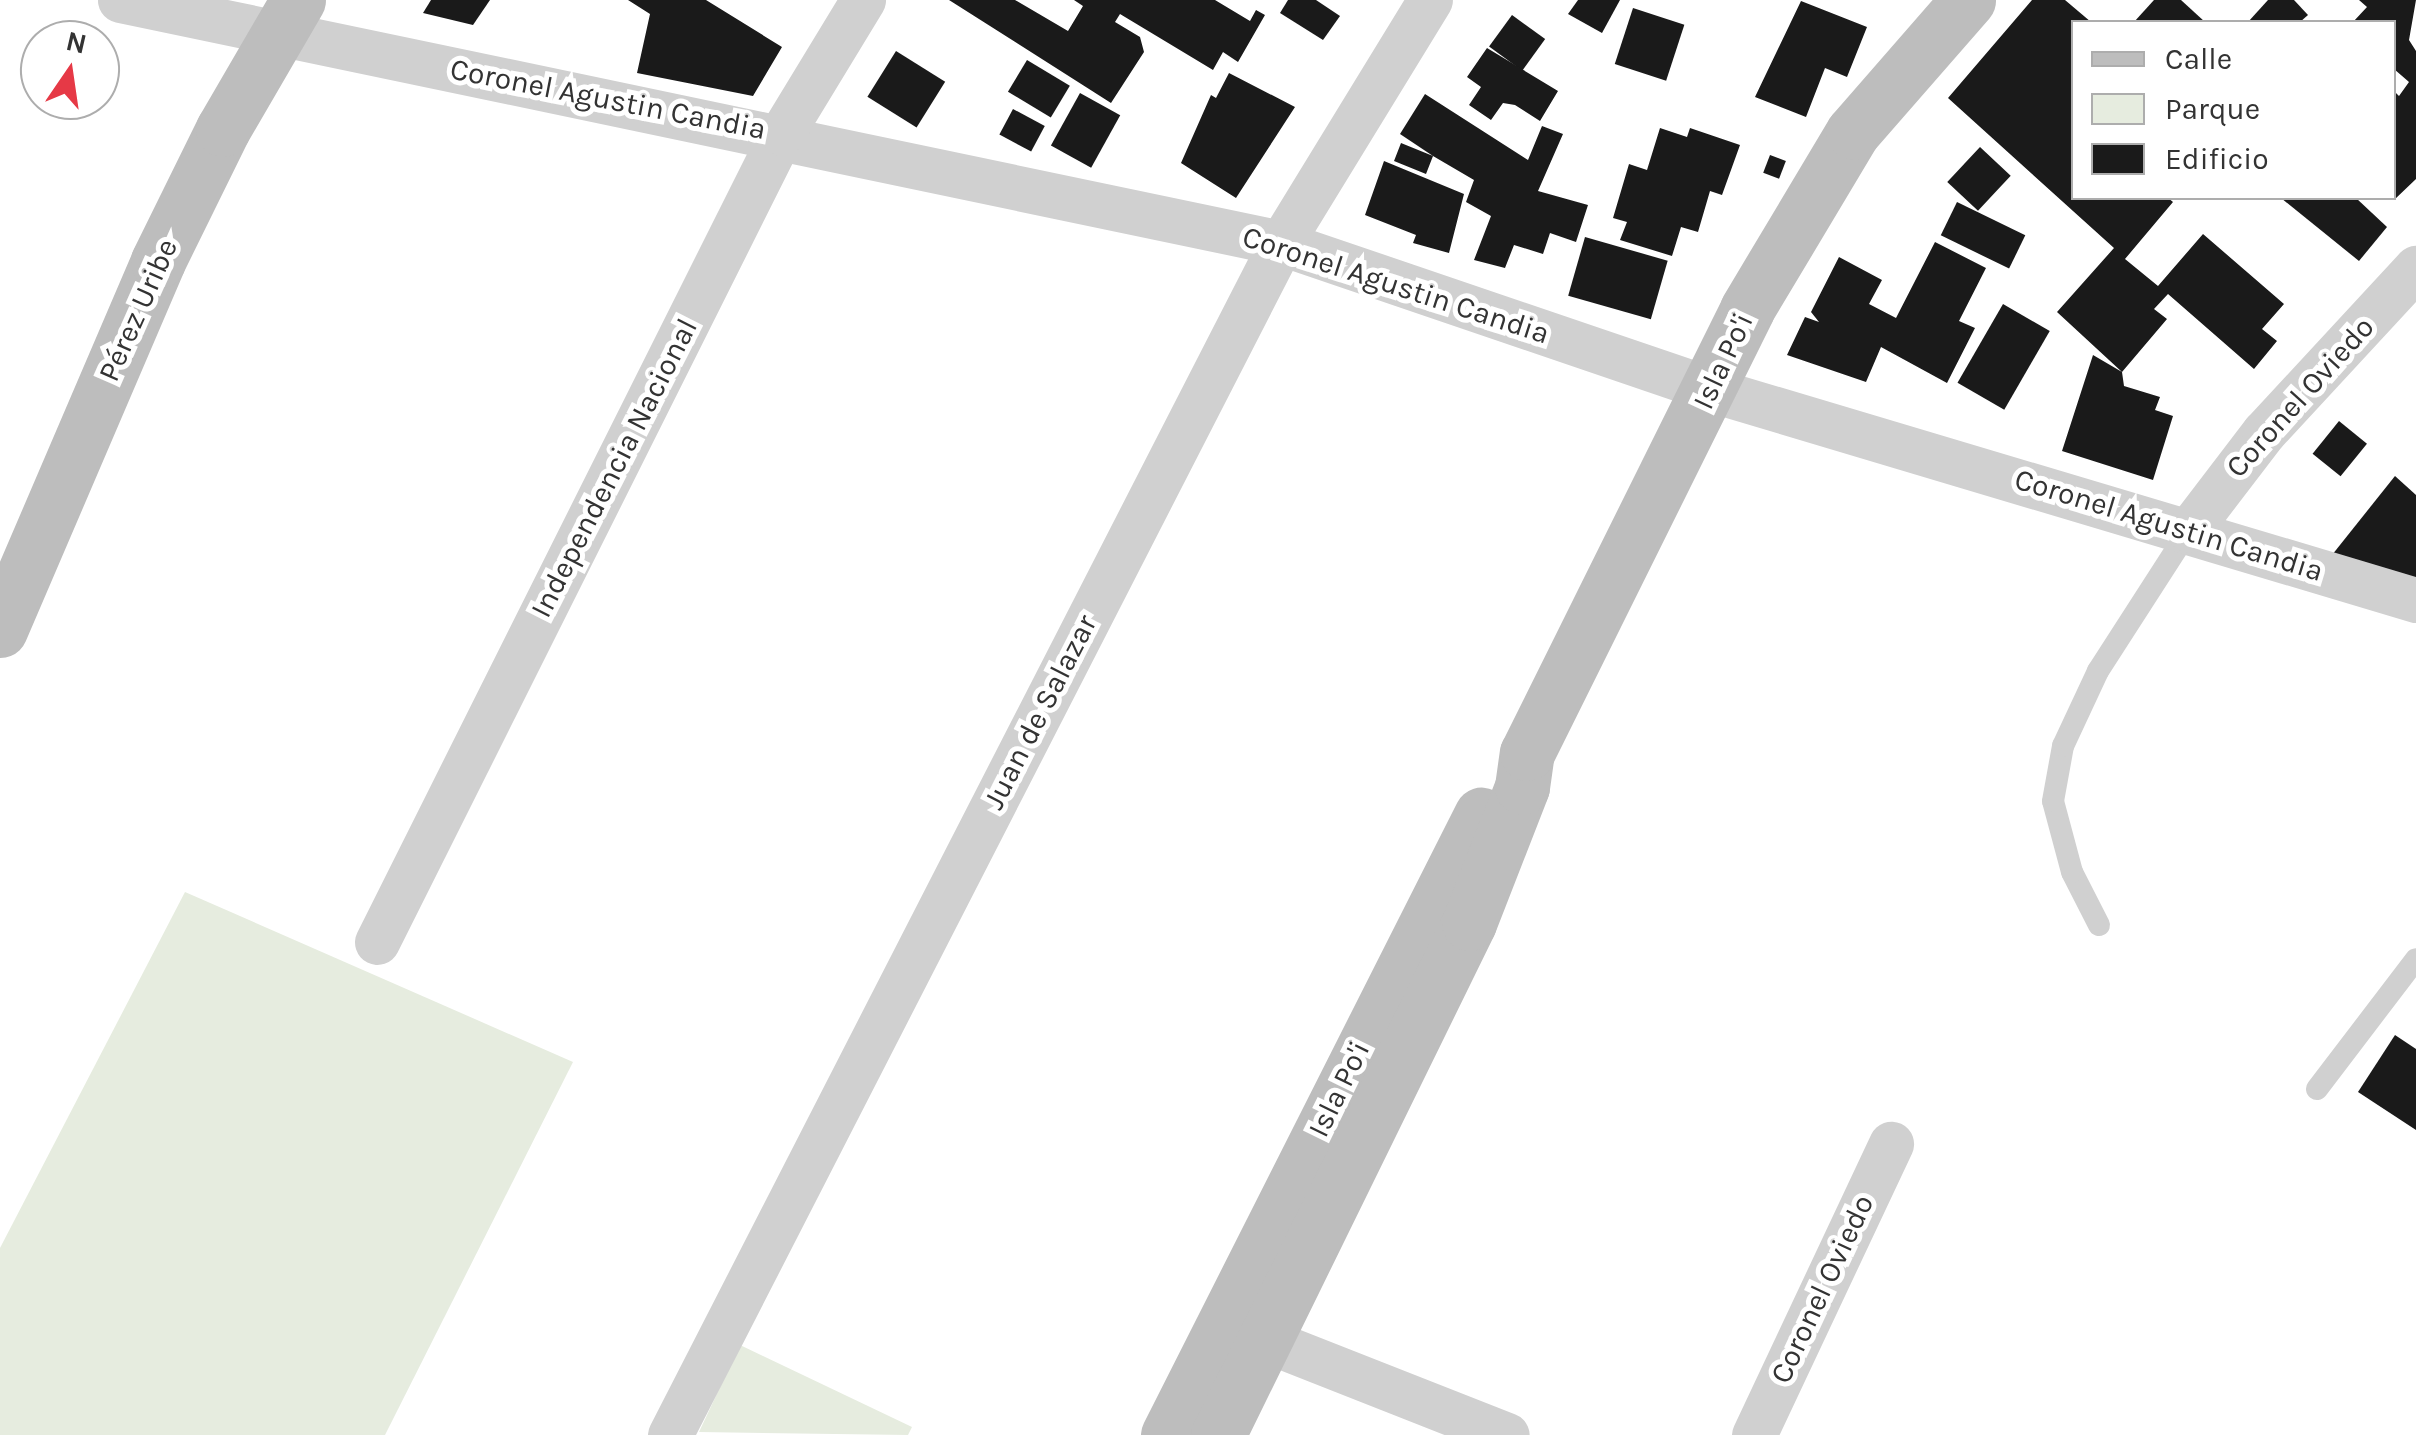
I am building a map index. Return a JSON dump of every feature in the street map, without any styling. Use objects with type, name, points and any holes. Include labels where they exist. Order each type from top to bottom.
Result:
[{"type":"street","name":"Coronel Agustin Candia","points":[[120,0],[288,17],[782,134],[1281,243],[1712,390],[2416,600]]},
{"type":"street","name":"Independencia Nacional","points":[[377,942],[782,134],[862,0]]},
{"type":"street","name":"Juan de Salazar","points":[[670,1435],[1281,243],[1430,0]]},
{"type":"street","name":"Isla Po'i","points":[[1168,1435],[1244,1331],[1469,923],[1522,787],[1526,754],[1712,390],[1755,294],[1853,132],[1968,0]]},
{"type":"street","name":"Pérez Uribe","points":[[0,630],[158,261],[288,17]]},
{"type":"street","name":"Coronel Oviedo","points":[[2189,530],[2264,432],[2416,268]]},
{"type":"street","name":"Coronel Oviedo","points":[[1754,1435],[1891,1144]]},
{"type":"street","name":"Isla Po'i","points":[[1218,1435],[1244,1331]]},
{"type":"street","points":[[1244,1331],[1507,1435]]},
{"type":"lane","points":[[2099,925],[2072,872],[2054,800],[2064,746],[2098,671],[2189,530]]},
{"type":"lane","points":[[2317,1089],[2416,959]]},
{"type":"green space","points":[[185,892],[573,1062],[385,1435],[0,1435],[0,1248]]},
{"type":"green space","points":[[740,1345],[912,1427],[908,1435],[699,1432]]},
{"type":"building","points":[[431,0],[490,0],[473,25],[423,13]]},
{"type":"building","points":[[628,0],[706,0],[782,47],[753,96],[637,73],[650,14]]},
{"type":"building","points":[[949,0],[1015,0],[1068,31],[1083,6],[1074,0],[1215,0],[1250,21],[1256,10],[1265,15],[1238,62],[1223,52],[1213,70],[1120,14],[1115,22],[1140,37],[1144,52],[1111,103]]},
{"type":"building","points":[[1288,0],[1316,0],[1340,16],[1323,40],[1280,13]]},
{"type":"building","points":[[1578,0],[1620,0],[1602,33],[1568,14]]},
{"type":"building","points":[[2032,0],[2065,0],[2089,20],[2071,20],[2071,200],[2170,200],[2173,202],[2125,259],[2158,286],[2203,234],[2284,304],[2262,329],[2277,341],[2254,369],[2168,294],[2154,309],[2167,319],[2122,372],[2057,312],[2114,248],[1948,98]]},
{"type":"building","points":[[2154,0],[2181,0],[2203,20],[2136,20]]},
{"type":"building","points":[[2268,0],[2294,0],[2308,15],[2302,20],[2250,20]]},
{"type":"building","points":[[2359,0],[2416,0],[2409,40],[2416,51],[2416,179],[2396,198],[2396,93],[2399,96],[2409,82],[2396,71],[2396,20],[2355,20],[2367,7]]},
{"type":"building","points":[[1801,1],[1867,27],[1847,77],[1825,68],[1806,117],[1755,97]]},
{"type":"building","points":[[1633,8],[1684,25],[1666,81],[1615,64]]},
{"type":"building","points":[[1512,15],[1545,39],[1522,71],[1489,47]]},
{"type":"building","points":[[1487,48],[1558,91],[1540,121],[1515,105],[1503,103],[1491,120],[1469,105],[1481,87],[1467,77]]},
{"type":"building","points":[[896,51],[945,82],[917,128],[867,97]]},
{"type":"building","points":[[1027,60],[1070,86],[1051,117],[1008,92]]},
{"type":"building","points":[[1229,73],[1295,107],[1236,198],[1181,163],[1211,95],[1216,98]]},
{"type":"building","points":[[1080,93],[1120,115],[1091,168],[1051,145]]},
{"type":"building","points":[[1425,94],[1528,160],[1542,126],[1563,134],[1538,191],[1588,205],[1576,242],[1550,233],[1543,254],[1514,245],[1505,268],[1474,260],[1491,216],[1466,202],[1474,180],[1400,134]]},
{"type":"building","points":[[1013,109],[1045,126],[1031,152],[999,135]]},
{"type":"building","points":[[1660,128],[1687,137],[1690,128],[1740,145],[1722,195],[1710,191],[1698,232],[1681,227],[1672,256],[1620,240],[1627,222],[1613,218],[1629,164],[1647,170]]},
{"type":"building","points":[[1401,143],[1433,156],[1426,174],[1394,161]]},
{"type":"building","points":[[1980,147],[2011,176],[1978,211],[1947,182]]},
{"type":"building","points":[[1770,155],[1786,161],[1779,179],[1763,173]]},
{"type":"building","points":[[1384,161],[1464,194],[1449,253],[1413,243],[1416,235],[1365,215]]},
{"type":"building","points":[[2283,200],[2358,200],[2387,227],[2359,261]]},
{"type":"building","points":[[1957,202],[2025,235],[2009,269],[1941,235]]},
{"type":"building","points":[[1585,237],[1668,261],[1651,319],[1568,296]]},
{"type":"building","points":[[1935,242],[1986,268],[1959,321],[1975,328],[1947,383],[1881,347],[1866,382],[1787,355],[1805,317],[1819,322],[1811,312],[1839,257],[1882,280],[1869,304],[1896,318]]},
{"type":"building","points":[[2003,304],[2050,331],[2004,410],[1958,383]]},
{"type":"building","points":[[2093,355],[2122,372],[2124,386],[2160,397],[2155,410],[2173,416],[2153,480],[2062,451]]},
{"type":"building","points":[[2339,421],[2367,444],[2341,476],[2313,454]]},
{"type":"building","points":[[2395,476],[2416,495],[2416,585],[2332,555]]},
{"type":"building","points":[[2395,1035],[2416,1049],[2416,1130],[2358,1092]]}]
